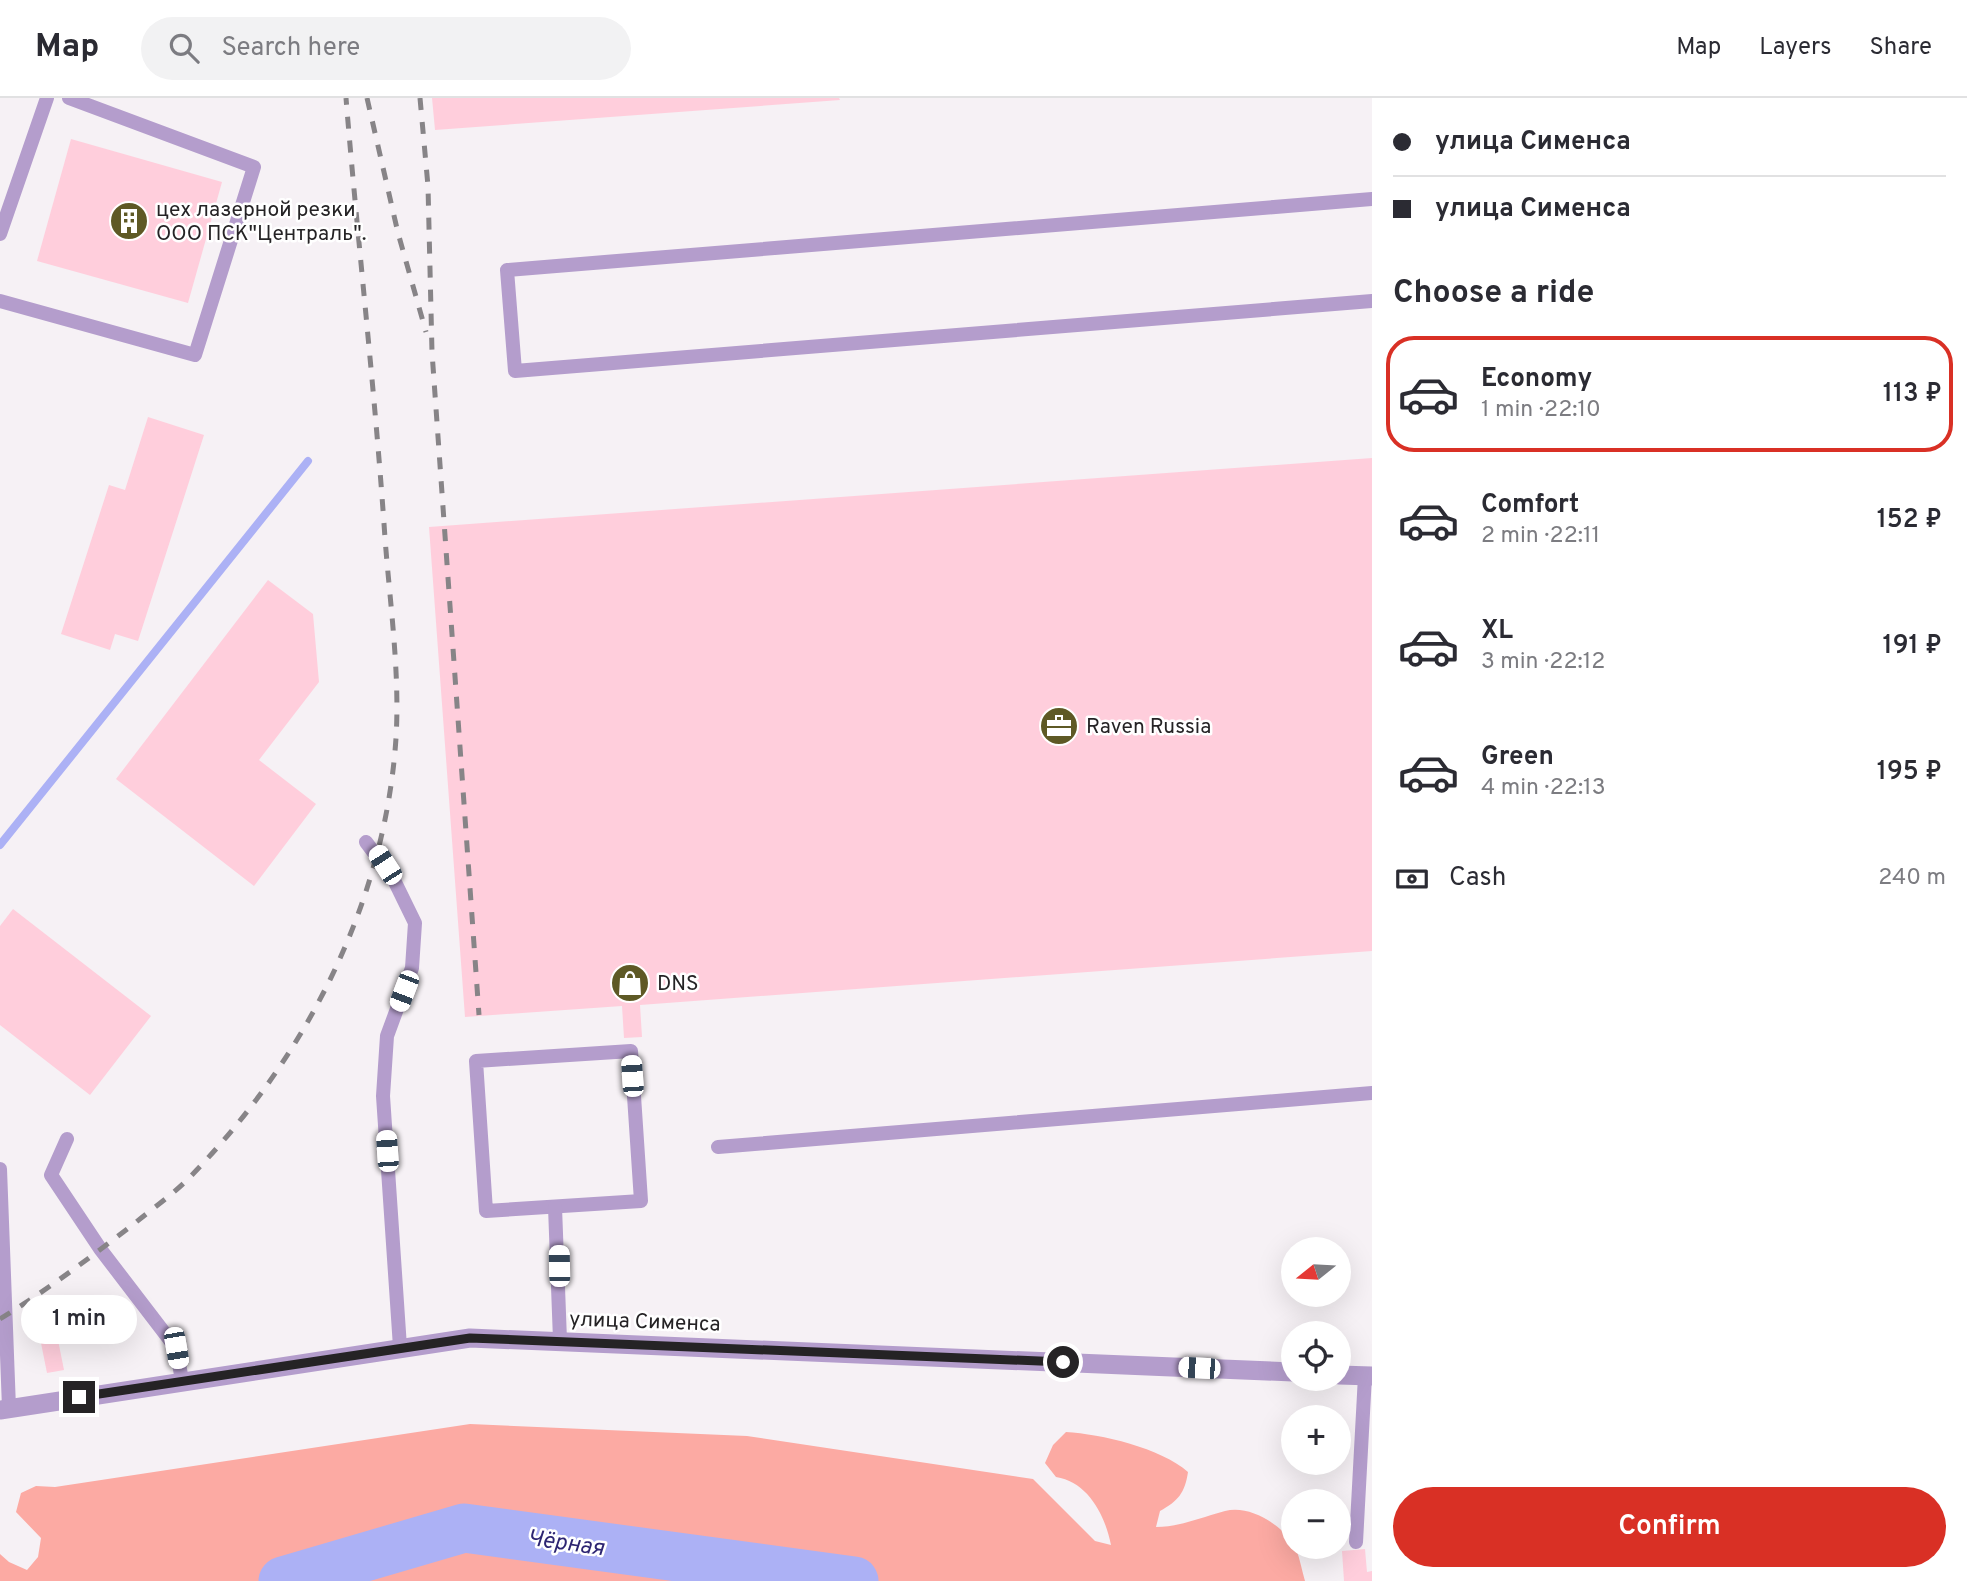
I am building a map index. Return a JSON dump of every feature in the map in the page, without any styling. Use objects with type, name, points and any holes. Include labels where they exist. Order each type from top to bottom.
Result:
[{"type":"street","name":"улица Сименса","points":[[4,1409],[470,1338],[1281,1371]]},
{"type":"lane","points":[[0,234],[47,98]]},
{"type":"lane","points":[[0,301],[195,355],[254,167],[69,98]]},
{"type":"lane","points":[[1372,198],[507,270],[515,371],[1372,301]]},
{"type":"lane","points":[[366,842],[393,878],[415,923],[412,968],[387,1036],[383,1096],[400,1347]]},
{"type":"lane","points":[[631,1051],[641,1201],[555,1207],[486,1211],[476,1061],[631,1051]]},
{"type":"lane","points":[[718,1147],[1372,1093]]},
{"type":"lane","points":[[67,1139],[51,1175],[101,1250],[176,1348],[181,1380]]},
{"type":"lane","points":[[0,1169],[4,1409]]},
{"type":"lane","points":[[555,1207],[560,1340]]},
{"type":"lane","points":[[1356,1542],[1368,1376]]},
{"type":"shaded area","points":[[470,1424],[747,1436],[1033,1479],[1095,1541],[1111,1545],[1104,1522],[1086,1493],[1067,1480],[1056,1477],[1045,1463],[1053,1445],[1066,1432],[1096,1436],[1147,1449],[1188,1472],[1183,1491],[1172,1504],[1160,1511],[1156,1527],[1182,1524],[1225,1511],[1257,1514],[1281,1530],[1281,1559],[1299,1559],[1305,1581],[0,1581],[0,1554],[9,1562],[27,1570],[38,1557],[41,1538],[16,1512],[21,1493],[36,1486],[55,1487]]},
{"type":"building","points":[[432,98],[839,98],[840,100],[435,130]]},
{"type":"building","name":"цех лазерной резки ООО ПСК\"Централь\".","points":[[71,139],[222,182],[188,303],[37,261]]},
{"type":"building","points":[[148,417],[204,435],[138,641],[115,634],[110,650],[61,634],[109,485],[125,490]]},
{"type":"building","points":[[1372,458],[1372,951],[640,1005],[642,1037],[624,1038],[622,1006],[465,1017],[429,527]]},
{"type":"building","points":[[268,580],[313,614],[319,682],[259,760],[316,804],[254,886],[116,779]]},
{"type":"building","points":[[13,909],[151,1016],[90,1095],[0,1025],[0,926]]},
{"type":"building","points":[[57,1335],[64,1370],[47,1373],[40,1338]]},
{"type":"building","points":[[1365,1549],[1367,1572],[1372,1571],[1372,1581],[1344,1581],[1343,1559],[1351,1559],[1351,1550]]},
{"type":"waterway","points":[[0,845],[308,461]]},
{"type":"waterway","name":"Чёрная","points":[[283,1581],[464,1528],[854,1581]]},
{"type":"railway","points":[[0,1319],[69,1273],[169,1196],[230,1133],[268,1084],[302,1032],[331,977],[356,920],[375,861],[389,800],[396,738],[397,689],[346,98]]},
{"type":"railway","points":[[367,98],[398,233],[426,332]]},
{"type":"railway","points":[[420,98],[428,186],[432,352],[479,1015]]},
{"type":"place","name":"цех лазерной резки ООО ПСК\"Централь\".","points":[[129,221]]},
{"type":"place","name":"Raven Russia","points":[[1059,726]]},
{"type":"place","name":"DNS","points":[[630,983]]},
{"type":"route","points":[[79,1397],[470,1338],[653,1343],[1063,1362]]}]
